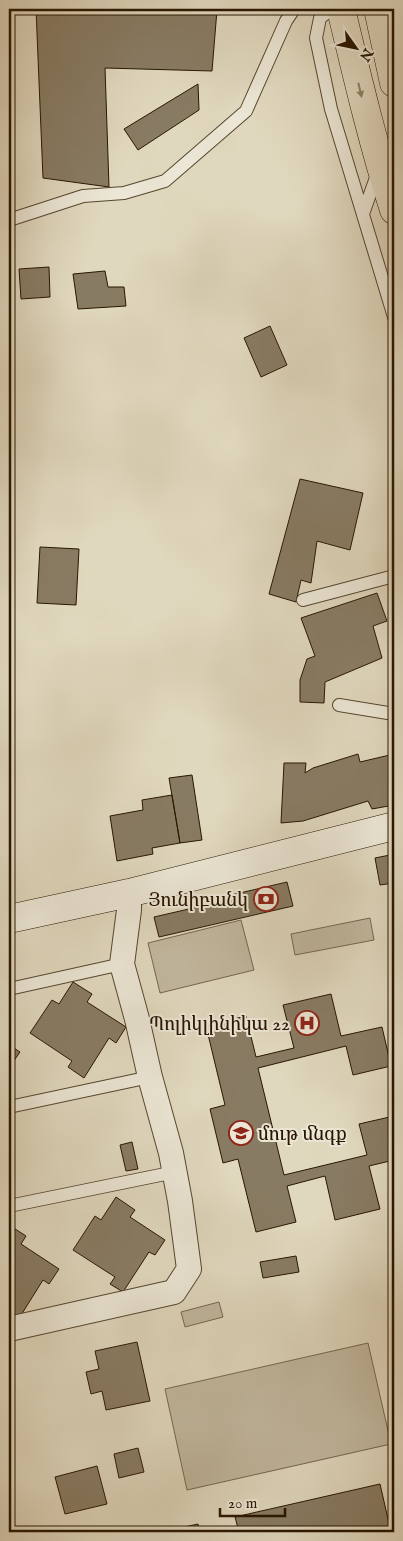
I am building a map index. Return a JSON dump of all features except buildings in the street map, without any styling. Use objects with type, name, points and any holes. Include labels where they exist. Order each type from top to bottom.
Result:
[{"type":"main road","points":[[341,9],[363,103],[394,210]]},
{"type":"main road","points":[[378,9],[394,83]]},
{"type":"main road","points":[[9,919],[129,893],[394,826]]},
{"type":"street","points":[[9,1329],[174,1292],[189,1269],[174,1172],[122,964],[129,910],[129,893]]},
{"type":"lane","points":[[9,220],[83,196],[124,194],[165,181],[246,111],[286,22],[294,9]]},
{"type":"lane","points":[[332,9],[320,18],[316,38],[331,109],[394,317]]},
{"type":"lane","points":[[363,214],[380,167]]},
{"type":"lane","points":[[303,600],[394,576]]},
{"type":"lane","points":[[339,704],[394,714]]},
{"type":"lane","points":[[9,989],[122,964]]},
{"type":"lane","points":[[9,1107],[150,1077]]},
{"type":"lane","points":[[9,1206],[174,1172]]},
{"type":"shaded area","points":[[370,918],[374,940],[295,955],[291,934]]},
{"type":"shaded area","points":[[241,920],[254,970],[160,993],[148,943]]},
{"type":"shaded area","points":[[219,1302],[223,1317],[185,1327],[181,1312]]},
{"type":"shaded area","points":[[368,1343],[391,1444],[187,1490],[165,1389]]},
{"type":"place","name":"Յունիբանկ","points":[[266,899]]},
{"type":"place","name":"Պոլիկլինիկա 22","points":[[307,1023]]},
{"type":"place","name":"մութ մնգք","points":[[241,1133]]}]
